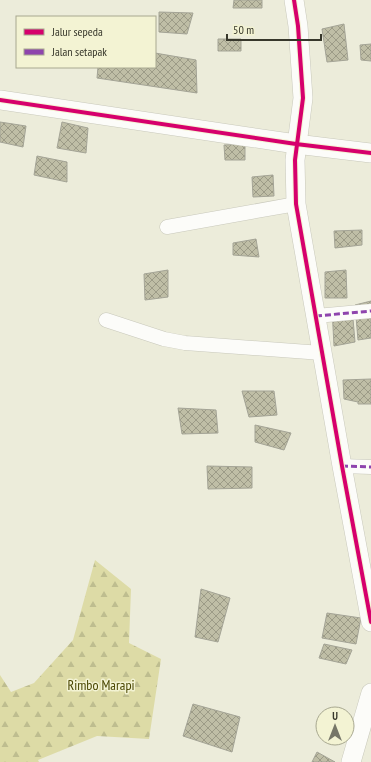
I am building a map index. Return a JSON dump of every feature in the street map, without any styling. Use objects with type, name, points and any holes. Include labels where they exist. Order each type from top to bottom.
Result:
[{"type":"street","points":[[294,0],[298,26],[303,98],[296,144],[296,204],[371,622]]},
{"type":"street","points":[[0,100],[371,154]]},
{"type":"street","points":[[167,227],[296,204]]},
{"type":"street","points":[[316,316],[371,312]]},
{"type":"street","points":[[106,320],[164,339],[185,343],[322,353]]},
{"type":"street","points":[[342,466],[371,467]]},
{"type":"street","points":[[351,762],[371,693]]},
{"type":"green space","name":"Rimbo Marapi","points":[[95,560],[131,589],[129,643],[161,659],[149,739],[97,736],[38,760],[39,762],[0,762],[0,675],[11,692],[34,683],[73,640]]},
{"type":"building","points":[[234,0],[262,0],[262,8],[233,8]]},
{"type":"building","points":[[159,12],[193,13],[187,34],[159,32]]},
{"type":"building","points":[[344,24],[348,60],[327,62],[322,29]]},
{"type":"building","points":[[218,39],[241,39],[241,51],[218,51]]},
{"type":"building","points":[[371,44],[371,61],[361,60],[360,45]]},
{"type":"building","points":[[156,53],[196,60],[197,93],[97,78],[98,68],[156,68]]},
{"type":"building","points":[[0,122],[26,126],[23,147],[0,142]]},
{"type":"building","points":[[62,122],[88,128],[86,153],[57,148]]},
{"type":"building","points":[[245,144],[245,160],[225,160],[224,145]]},
{"type":"building","points":[[37,156],[67,162],[67,182],[34,175]]},
{"type":"building","points":[[273,175],[274,196],[253,197],[252,177]]},
{"type":"building","points":[[362,230],[362,245],[335,248],[334,231]]},
{"type":"building","points":[[256,239],[259,257],[233,255],[233,243]]},
{"type":"building","points":[[168,270],[168,297],[145,300],[144,274]]},
{"type":"building","points":[[346,270],[347,298],[325,298],[325,272]]},
{"type":"building","points":[[371,301],[371,338],[358,340],[355,305]]},
{"type":"building","points":[[352,307],[355,342],[334,346],[332,308]]},
{"type":"building","points":[[371,379],[371,404],[358,404],[358,402],[344,399],[343,380]]},
{"type":"building","points":[[242,391],[274,391],[277,415],[249,417]]},
{"type":"building","points":[[178,408],[216,410],[218,433],[182,434]]},
{"type":"building","points":[[255,425],[291,433],[284,450],[255,442]]},
{"type":"building","points":[[207,466],[252,467],[252,488],[208,489]]},
{"type":"building","points":[[201,589],[230,598],[218,642],[195,637]]},
{"type":"building","points":[[327,613],[361,618],[356,644],[322,638]]},
{"type":"building","points":[[324,644],[352,650],[346,664],[319,658]]},
{"type":"building","points":[[193,704],[240,717],[232,752],[183,736]]},
{"type":"building","points":[[317,752],[335,762],[312,762]]},
{"type":"marked path","points":[[316,316],[371,311]]},
{"type":"marked path","points":[[342,466],[371,467]]},
{"type":"cycle path","points":[[294,0],[298,26],[303,98],[295,160],[296,204],[371,622]]},
{"type":"cycle path","points":[[0,100],[296,144],[371,153]]}]
